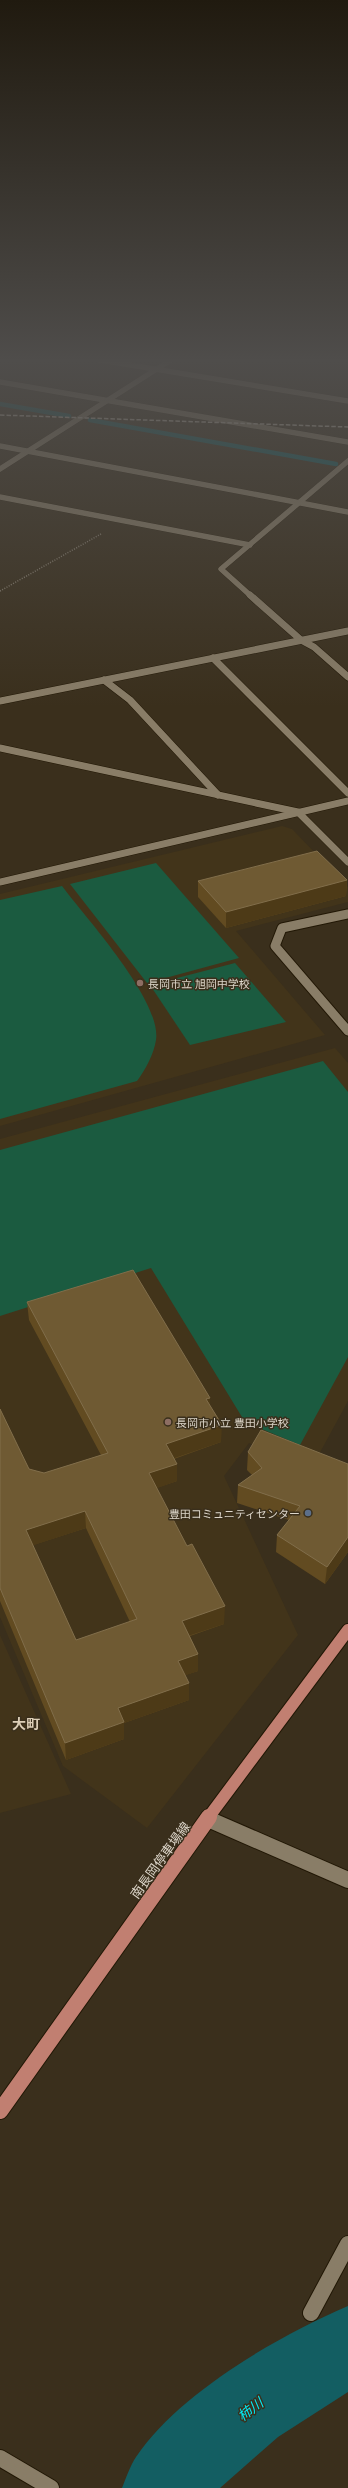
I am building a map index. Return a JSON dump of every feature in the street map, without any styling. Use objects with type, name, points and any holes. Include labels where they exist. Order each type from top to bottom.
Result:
[{"type":"main road","name":"南長岡停車場線","points":[[0,2111],[208,1820],[348,1630]]},
{"type":"street","points":[[151,474],[348,512]]},
{"type":"street","points":[[333,474],[221,569],[301,640],[314,647],[348,676]]},
{"type":"street","points":[[0,497],[250,545]]},
{"type":"street","points":[[0,700],[348,631]]},
{"type":"street","points":[[213,658],[348,793]]},
{"type":"street","points":[[104,680],[130,700],[218,795]]},
{"type":"street","points":[[0,748],[298,812],[348,862]]},
{"type":"street","points":[[0,882],[348,801]]},
{"type":"street","points":[[348,914],[282,928],[275,946],[348,1031]]},
{"type":"street","points":[[208,1820],[348,1880]]},
{"type":"street","points":[[311,2312],[348,2244]]},
{"type":"street","points":[[0,2458],[51,2488]]},
{"type":"path","points":[[0,591],[124,520]]},
{"type":"shaded area","name":"長岡市立 旭岡中学校","points":[[282,826],[292,829],[348,887],[348,902],[236,931],[325,1035],[0,1126],[0,894]]},
{"type":"shaded area","name":"長岡市小立 豊田小学校","points":[[335,1048],[348,1063],[348,1401],[312,1467],[249,1443],[224,1476],[298,1635],[147,1828],[63,1766],[0,1617],[0,1139]]},
{"type":"shaded area","points":[[0,1635],[71,1794],[0,1813]]},
{"type":"green space","points":[[156,863],[239,958],[147,983],[70,884]]},
{"type":"green space","points":[[62,886],[120,960],[135,983],[147,1004],[155,1023],[155,1045],[149,1062],[137,1081],[0,1119],[0,900]]},
{"type":"green space","points":[[235,963],[286,1022],[190,1045],[150,985]]},
{"type":"green space","points":[[323,1061],[348,1092],[348,1357],[300,1445],[245,1422],[151,1268],[0,1316],[0,1150]]},
{"type":"building","points":[[317,851],[347,880],[226,912],[198,881]]},
{"type":"building","points":[[133,1270],[210,1398],[206,1399],[222,1425],[166,1444],[177,1464],[149,1473],[187,1546],[192,1544],[225,1606],[182,1621],[198,1654],[178,1661],[189,1683],[118,1708],[124,1722],[65,1743],[0,1588],[0,1409],[29,1469],[44,1473],[108,1453],[27,1302]],"holes":[[[85,1511],[137,1619],[76,1640],[26,1530]]]},
{"type":"building","name":"豊田コミュニティセンター","points":[[261,1430],[348,1464],[348,1537],[327,1567],[277,1535],[300,1506],[238,1485],[262,1468],[248,1452]]},
{"type":"waterway","name":"柿川","points":[[165,2488],[203,2445],[225,2426],[273,2391],[348,2347]]},
{"type":"place","name":"長岡市立 旭岡中学校","points":[[140,983]]},
{"type":"place","name":"長岡市小立 豊田小学校","points":[[168,1422]]},
{"type":"place","name":"豊田コミュニティセンター","points":[[308,1513]]},
{"type":"district","name":"大町","points":[[26,1723]]}]
